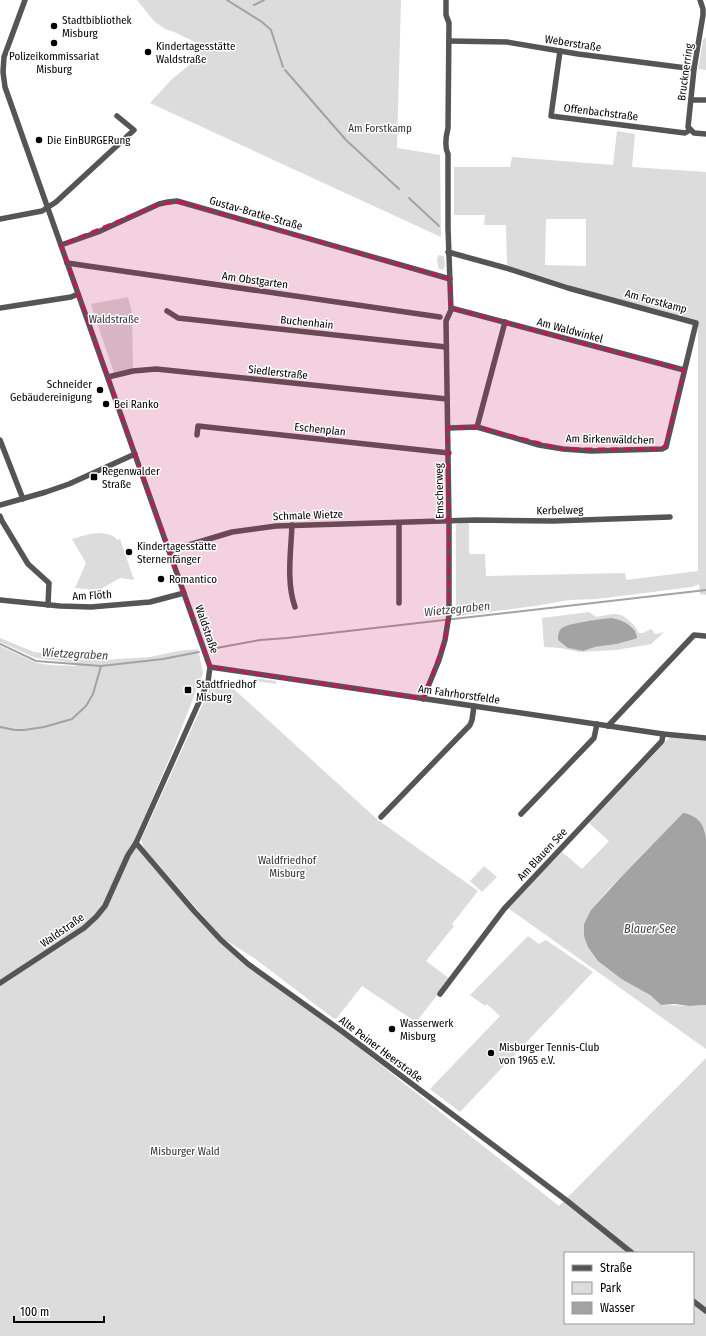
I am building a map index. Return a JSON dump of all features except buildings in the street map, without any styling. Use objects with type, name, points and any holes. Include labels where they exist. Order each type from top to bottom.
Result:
[{"type":"street","name":"Waldstraße","points":[[0,983],[84,928],[105,906],[128,855],[136,843],[208,682],[210,667],[5,87],[1,66],[2,57],[25,0]]},
{"type":"street","points":[[446,0],[449,41],[448,128],[446,136],[446,150],[448,154],[448,252],[450,279]]},
{"type":"street","name":"Brucknerring","points":[[690,130],[688,126],[694,69],[703,15],[700,0]]},
{"type":"street","name":"Weberstraße","points":[[449,41],[507,42],[560,51],[694,69]]},
{"type":"street","name":"Offenbachstraße","points":[[560,51],[551,116],[685,133],[690,130]]},
{"type":"street","points":[[691,100],[706,100]]},
{"type":"street","points":[[0,220],[42,211],[56,202],[134,130],[116,116]]},
{"type":"street","points":[[690,130],[694,133],[706,134]]},
{"type":"street","name":"Gustav-Bratke-Straße","points":[[61,245],[94,234],[159,204],[177,202],[450,279]]},
{"type":"street","name":"Am Forstkamp","points":[[448,252],[506,268],[568,288],[696,323],[684,370]]},
{"type":"street","name":"Am Obstgarten","points":[[67,263],[440,317]]},
{"type":"street","name":"Emscherweg","points":[[424,699],[439,660],[449,617],[446,321],[451,308],[450,279]]},
{"type":"street","points":[[0,308],[71,297],[78,294]]},
{"type":"street","name":"Am Waldwinkel","points":[[451,308],[684,370]]},
{"type":"street","name":"Buchenhain","points":[[167,310],[178,318],[446,346]]},
{"type":"street","points":[[477,427],[505,322]]},
{"type":"street","name":"Siedlerstraße","points":[[108,377],[133,371],[156,369],[447,399]]},
{"type":"street","name":"Am Birkenwäldchen","points":[[448,428],[477,427],[539,445],[563,449],[588,451],[662,449],[666,447],[684,370]]},
{"type":"street","name":"Eschenplan","points":[[197,435],[198,426],[448,453]]},
{"type":"street","points":[[0,440],[22,499]]},
{"type":"street","points":[[0,505],[68,484],[135,454]]},
{"type":"street","points":[[0,516],[28,564],[49,583],[48,605]]},
{"type":"street","name":"Kerbelweg","points":[[449,521],[554,521],[670,517]]},
{"type":"street","name":"Schmale Wietze","points":[[169,550],[232,532],[261,527],[449,521]]},
{"type":"street","points":[[398,523],[399,603]]},
{"type":"street","points":[[292,525],[291,582],[292,599],[295,607]]},
{"type":"street","name":"Am Flöth","points":[[0,600],[60,606],[91,607],[150,602],[184,593]]},
{"type":"street","points":[[608,726],[694,635],[705,636]]},
{"type":"street","name":"Am Fahrhorstfelde","points":[[210,667],[663,734],[706,738]]},
{"type":"street","points":[[381,817],[470,725],[474,706]]},
{"type":"street","points":[[521,814],[594,738],[597,724]]},
{"type":"street","name":"Am Blauen See","points":[[440,994],[504,909],[662,741],[663,734]]},
{"type":"street","name":"Alte Peiner Heerstraße","points":[[136,843],[194,911],[221,940],[248,964],[338,1028],[566,1200],[631,1252]]},
{"type":"street","points":[[694,1301],[706,1311]]},
{"type":"highlighted area","points":[[181,202],[450,279],[451,308],[684,370],[666,444],[662,449],[563,449],[477,427],[448,428],[449,615],[445,640],[423,699],[210,667],[61,245],[159,204]]},
{"type":"green space","points":[[137,0],[401,0],[397,148],[440,155],[441,237],[150,103],[171,80],[194,61],[195,42],[165,29],[154,21]]},
{"type":"green space","points":[[706,37],[706,70],[698,69],[703,40]]},
{"type":"green space","points":[[617,131],[635,134],[632,167],[706,172],[706,595],[700,594],[699,584],[692,587],[597,599],[569,600],[456,616],[456,525],[459,523],[469,523],[469,554],[485,554],[486,576],[625,573],[626,580],[698,571],[698,322],[507,268],[506,225],[484,225],[485,215],[454,215],[454,167],[510,167],[512,157],[613,165]],"holes":[[[546,219],[586,219],[586,266],[545,265]]]},
{"type":"green space","points":[[438,255],[444,256],[445,266],[443,270],[439,269],[437,261]]},
{"type":"green space","name":"Waldstraße","points":[[128,297],[132,313],[133,369],[114,373],[91,304]]},
{"type":"green space","points":[[100,533],[112,535],[117,540],[120,539],[134,580],[120,578],[99,590],[75,588],[86,563],[72,539],[89,534]]},
{"type":"green space","points":[[589,612],[596,617],[619,614],[629,620],[639,633],[643,633],[651,629],[654,632],[653,633],[656,634],[664,632],[651,644],[616,650],[579,652],[560,648],[544,647],[542,618]],"holes":[[[587,621],[631,626],[637,634],[635,639],[583,651],[568,648],[563,627]]]},
{"type":"green space","name":"Misburger Wald","points":[[0,638],[34,652],[102,660],[150,657],[178,651],[198,649],[203,673],[173,750],[133,844],[245,965],[343,1035],[559,1206],[706,1058],[706,1336],[0,1336],[0,646],[36,663],[76,666],[75,663],[36,658],[0,642]]},
{"type":"green space","points":[[255,678],[276,681],[276,684],[254,681]]},
{"type":"green space","name":"Waldfriedhof Misburg","points":[[225,681],[378,820],[478,891],[452,924],[454,926],[426,961],[450,979],[416,1022],[362,986],[336,1019],[333,1018],[254,958],[222,938],[144,848],[141,840],[211,686]]},
{"type":"green space","points":[[671,736],[706,740],[706,838],[699,821],[692,815],[683,813],[609,889],[591,910],[616,973],[623,980],[650,995],[661,1005],[706,1005],[706,1049],[508,908],[562,852],[582,869],[609,841],[589,823]]},
{"type":"green space","points":[[484,866],[497,877],[482,892],[470,881]]},
{"type":"green space","name":"Misburger Tennis-Club von 1965 e.V.","points":[[528,936],[539,944],[546,940],[593,972],[460,1112],[430,1089],[500,1016],[487,1004],[485,1006],[470,995]]},
{"type":"water","points":[[612,618],[628,624],[634,630],[637,638],[583,651],[568,648],[558,640],[560,631],[565,626]]},
{"type":"water","name":"Blauer See","points":[[683,813],[691,815],[701,823],[706,838],[706,1005],[661,1005],[650,995],[623,980],[598,961],[588,947],[584,936],[584,924],[591,910]]},
{"type":"waterway","points":[[227,0],[262,22],[271,30],[283,67]]},
{"type":"waterway","points":[[254,5],[264,0]]},
{"type":"waterway","points":[[285,70],[346,140],[399,189]]},
{"type":"waterway","points":[[409,198],[439,226]]},
{"type":"waterway","name":"Wietzegraben","points":[[211,649],[260,640],[706,590]]},
{"type":"waterway","name":"Wietzegraben","points":[[0,644],[36,661],[101,666],[163,659],[199,652]]},
{"type":"waterway","points":[[0,727],[24,730],[44,727],[72,719],[86,706],[93,694],[101,666]]},
{"type":"place","name":"Stadtbibliothek Misburg","points":[[54,26]]},
{"type":"place","name":"Polizeikommissariat Misburg","points":[[54,43]]},
{"type":"place","name":"Kindertagesstätte Waldstraße","points":[[148,52]]},
{"type":"place","name":"Die EinBURGERung","points":[[39,140]]},
{"type":"place","name":"Schneider Gebäudereinigung","points":[[100,390]]},
{"type":"place","name":"Bei Ranko","points":[[106,404]]},
{"type":"place","name":"Regenwalder Straße","points":[[94,477]]},
{"type":"place","name":"Kindertagesstätte Sternenfänger","points":[[129,552]]},
{"type":"place","name":"Romantico","points":[[161,579]]},
{"type":"place","name":"Stadtfriedhof Misburg","points":[[188,690]]},
{"type":"place","name":"Wasserwerk Misburg","points":[[392,1029]]},
{"type":"place","name":"Misburger Tennis-Club von 1965 e.V.","points":[[491,1053]]}]
